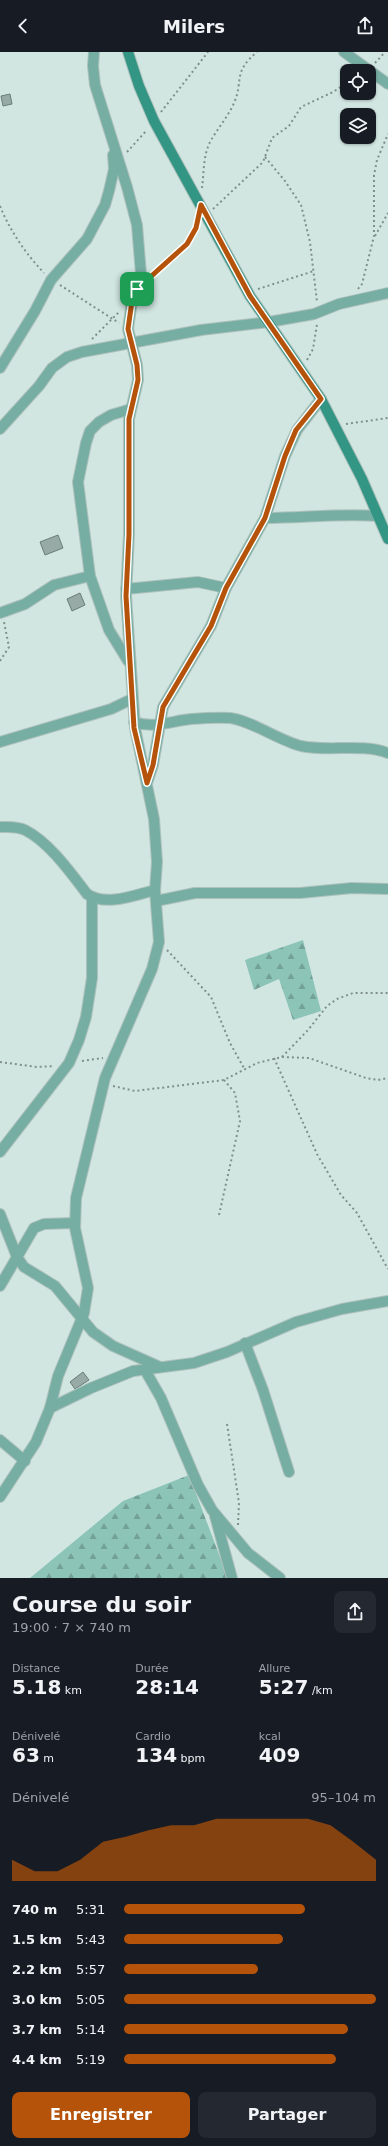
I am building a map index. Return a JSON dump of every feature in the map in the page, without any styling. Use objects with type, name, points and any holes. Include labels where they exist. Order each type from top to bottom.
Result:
[{"type":"street","points":[[0,1497],[25,1461],[50,1408],[58,1376],[82,1320],[88,1288],[74,1223],[76,1198],[104,1085],[113,1058],[156,959],[159,942],[155,890],[157,862],[154,819],[141,762],[134,722],[126,589],[129,534],[129,419],[138,380],[128,329],[132,301],[141,274],[137,225],[95,85],[93,66],[94,52]]},
{"type":"street","points":[[128,52],[146,104],[248,292],[303,370],[321,399],[362,479],[388,539]]},
{"type":"street","points":[[344,52],[388,84]]},
{"type":"street","points":[[0,368],[35,311],[51,280],[87,240],[105,206],[114,169],[111,135]]},
{"type":"street","points":[[0,429],[39,386],[52,368],[67,357],[82,352],[132,344],[200,330],[269,322],[318,312],[339,304],[388,294]]},
{"type":"street","points":[[147,783],[153,765],[163,707],[211,626],[226,588],[265,518],[296,430],[321,399]]},
{"type":"street","points":[[130,665],[109,630],[90,576],[78,482],[90,431],[99,422],[111,415],[131,409]]},
{"type":"street","points":[[265,518],[355,515],[378,516]]},
{"type":"street","points":[[1,613],[25,604],[54,585],[90,576]]},
{"type":"street","points":[[126,589],[198,582],[226,588]]},
{"type":"street","points":[[0,742],[111,709],[132,699]]},
{"type":"street","points":[[134,722],[159,725],[189,719],[232,718],[300,746],[332,749],[364,747],[388,753]]},
{"type":"street","points":[[0,827],[16,827],[31,834],[62,861],[87,894],[92,898],[109,900],[155,890]]},
{"type":"street","points":[[156,901],[195,893],[300,893],[352,888],[388,889]]},
{"type":"street","points":[[0,1152],[69,1063],[79,1040],[86,1017],[92,978],[92,898]]},
{"type":"street","points":[[0,1214],[17,1257],[28,1270],[55,1286],[92,1332],[113,1346],[162,1368]]},
{"type":"street","points":[[0,1286],[34,1228],[44,1224],[74,1223]]},
{"type":"street","points":[[50,1408],[91,1388],[133,1371],[194,1363],[227,1352],[296,1322],[342,1309],[388,1301]]},
{"type":"street","points":[[245,1343],[263,1390],[289,1472]]},
{"type":"street","points":[[145,1370],[161,1398],[205,1499],[215,1515],[237,1542],[256,1560],[280,1578]]},
{"type":"street","points":[[0,1440],[25,1461]]},
{"type":"street","points":[[215,1515],[232,1578]]},
{"type":"path","points":[[137,289],[187,244],[196,228],[201,205],[205,157],[210,143],[235,102],[240,73],[248,59],[257,52]]},
{"type":"path","points":[[206,216],[255,170],[265,157],[272,138],[289,126],[301,107],[340,88]]},
{"type":"path","points":[[354,292],[362,284],[374,236],[374,175],[377,160],[388,134]]},
{"type":"path","points":[[265,157],[301,205],[310,242],[318,312],[313,349],[303,370]]},
{"type":"path","points":[[374,236],[388,213]]},
{"type":"path","points":[[248,292],[314,271]]},
{"type":"path","points":[[82,352],[98,332],[132,301]]},
{"type":"path","points":[[335,426],[388,418]]},
{"type":"path","points":[[0,660],[9,648],[1,613]]},
{"type":"path","points":[[159,942],[211,997],[230,1043],[245,1070]]},
{"type":"path","points":[[282,1057],[308,1030],[327,1006],[337,999],[353,993],[388,992]]},
{"type":"path","points":[[104,1085],[135,1090],[224,1080],[257,1063],[282,1057],[309,1058],[366,1078],[378,1080],[388,1078]]},
{"type":"path","points":[[274,1058],[317,1154],[341,1195],[357,1213],[388,1269]]},
{"type":"path","points":[[219,1215],[240,1121],[235,1093],[224,1080]]},
{"type":"path","points":[[227,1424],[232,1444],[239,1503],[237,1542]]},
{"type":"green space","points":[[303,940],[321,1011],[293,1020],[279,979],[254,990],[245,960]]},
{"type":"green space","points":[[189,1475],[228,1578],[30,1578],[123,1501]]},
{"type":"building","points":[[10,94],[12,104],[3,106],[1,96]]},
{"type":"building","points":[[58,535],[63,548],[45,555],[40,542]]},
{"type":"building","points":[[80,593],[85,605],[72,611],[67,599]]},
{"type":"building","points":[[83,1372],[89,1380],[75,1389],[70,1382]]},
{"type":"route","points":[[201,205],[250,296],[321,399],[296,430],[285,456],[265,518],[226,588],[211,626],[163,707],[153,765],[147,783],[134,728],[126,596],[129,534],[129,419],[138,380],[137,365],[128,329],[132,301],[137,289],[187,244],[196,228],[201,205]]}]
